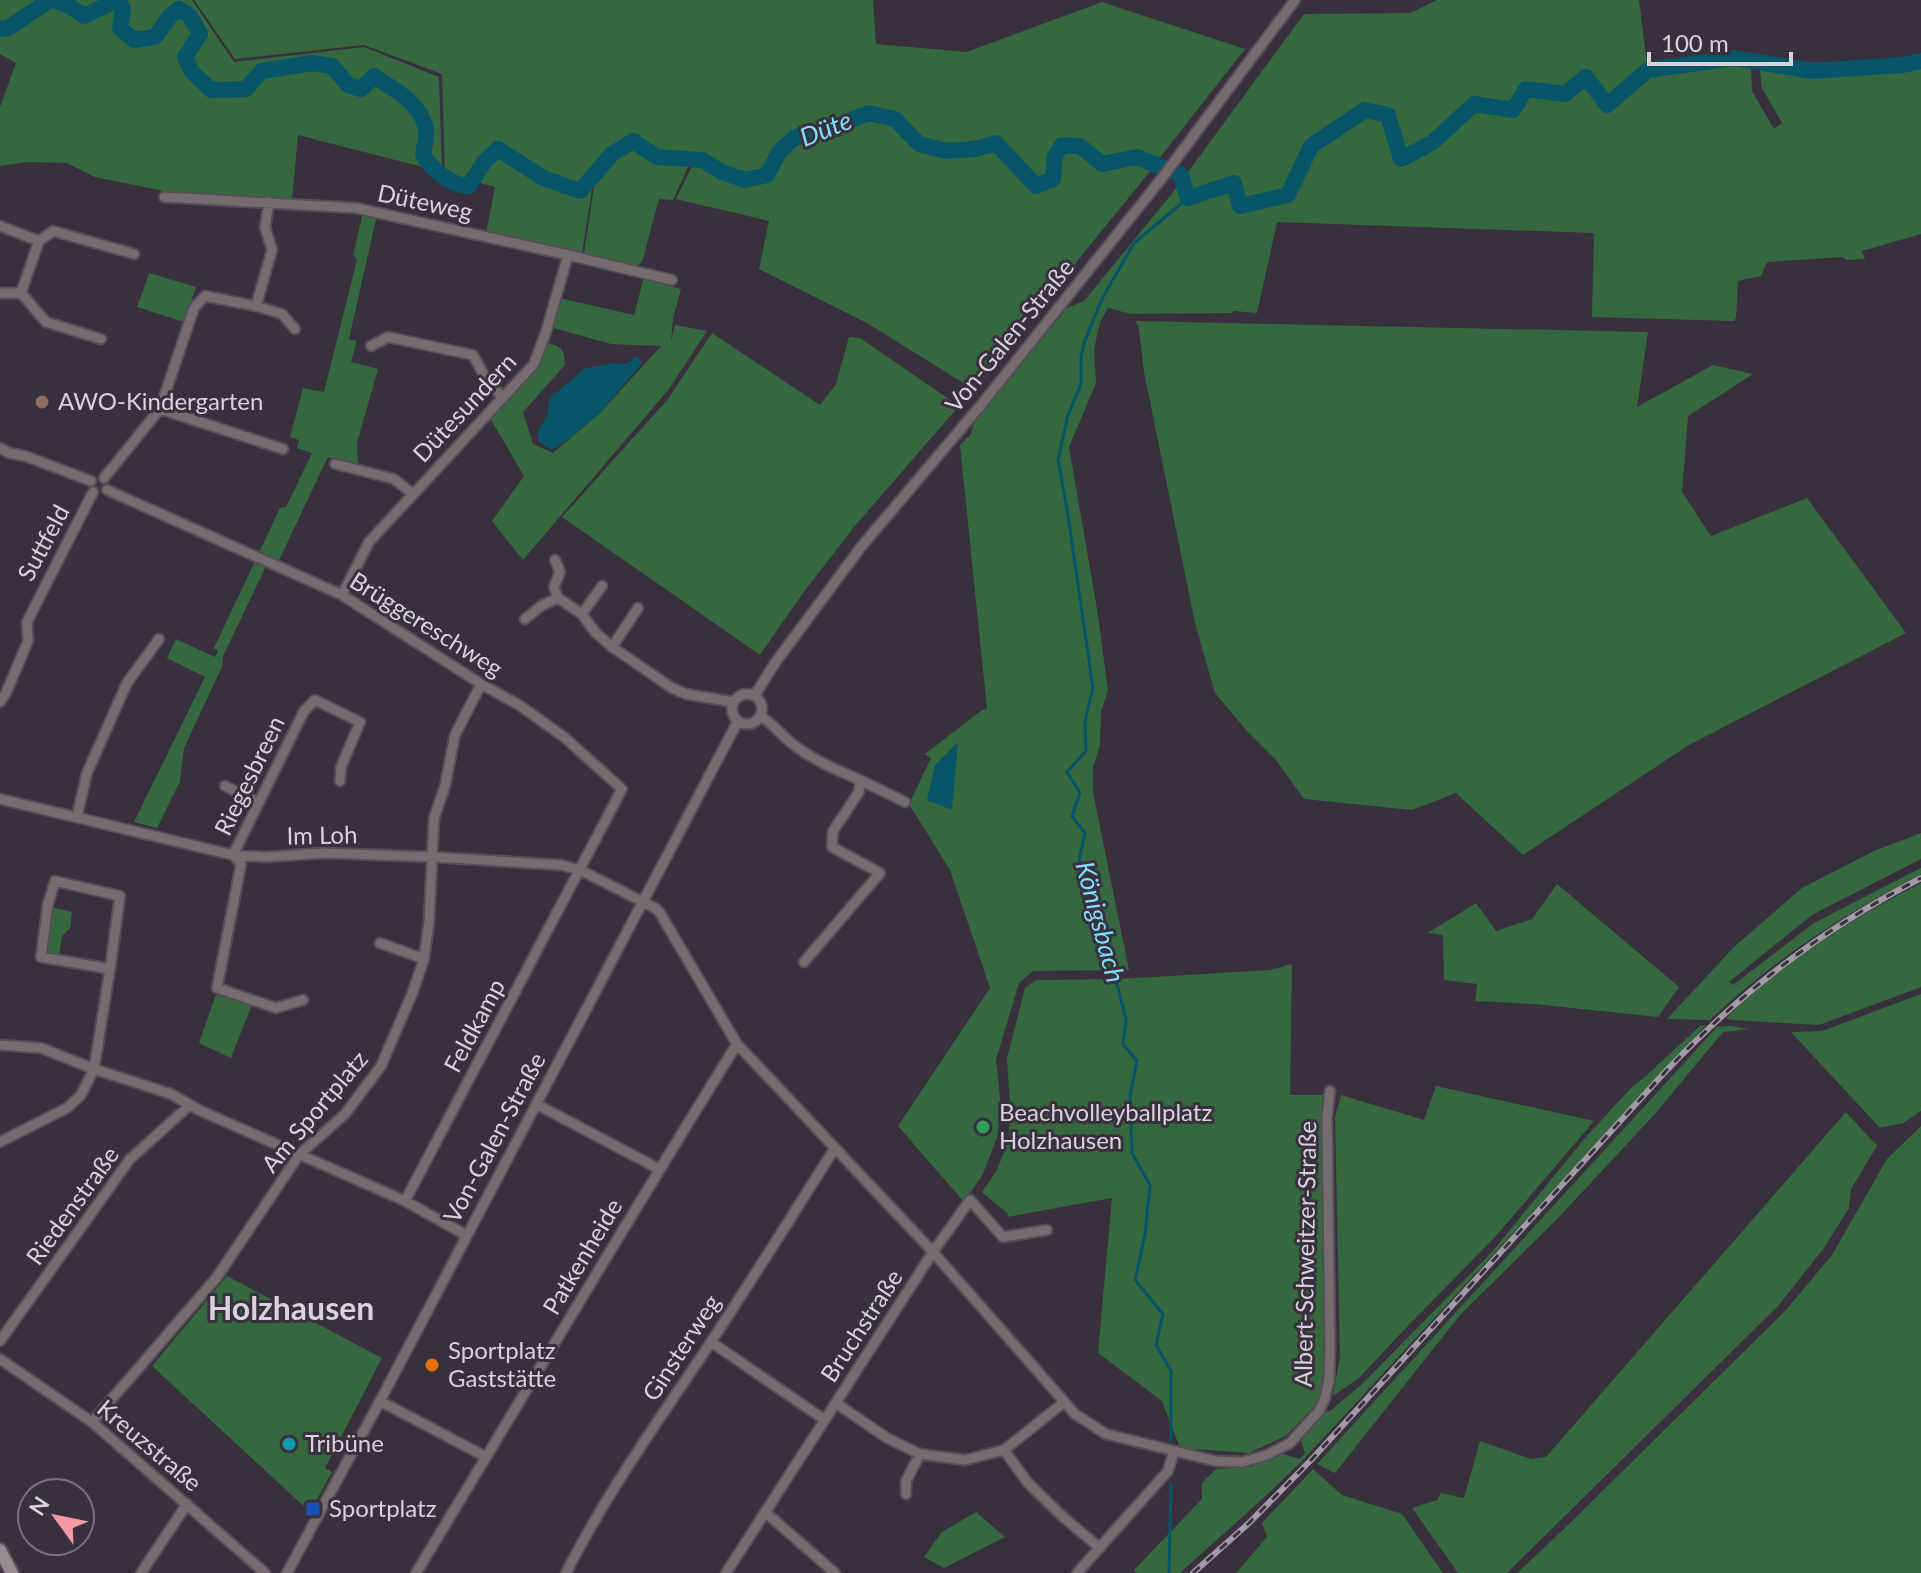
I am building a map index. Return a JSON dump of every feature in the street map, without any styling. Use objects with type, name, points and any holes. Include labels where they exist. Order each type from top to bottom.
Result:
[{"type":"street","name":"Von-Galen-Straße","points":[[755,695],[861,547],[981,405],[1162,178],[1295,0]]},
{"type":"street","name":"Düteweg","points":[[164,197],[356,208],[672,280]]},
{"type":"street","points":[[256,306],[272,250],[265,227],[269,202]]},
{"type":"street","points":[[0,226],[39,241]]},
{"type":"street","points":[[21,293],[39,241],[53,231],[134,254]]},
{"type":"street","name":"Dütesundern","points":[[342,595],[369,542],[534,364],[568,255]]},
{"type":"street","points":[[0,293],[21,293],[46,322],[101,339]]},
{"type":"street","points":[[104,478],[160,409],[194,308],[205,296],[282,314],[295,329]]},
{"type":"street","points":[[371,346],[388,337],[473,355],[486,379],[503,398]]},
{"type":"street","points":[[160,409],[283,449]]},
{"type":"street","points":[[0,448],[91,481]]},
{"type":"street","name":"Dütesundern","points":[[335,464],[394,479],[413,494]]},
{"type":"street","points":[[91,481],[97,477],[104,478]]},
{"type":"street","points":[[91,481],[93,492],[101,494],[107,490],[104,478]]},
{"type":"street","name":"Brüggereschweg","points":[[107,490],[342,595],[519,705],[564,737],[622,789],[580,870]]},
{"type":"street","name":"Suttfeld","points":[[0,702],[28,641],[27,622],[93,492]]},
{"type":"street","points":[[555,560],[560,572],[554,587],[558,598],[582,614],[595,632],[612,647],[672,688],[686,694],[733,702]]},
{"type":"street","points":[[582,614],[602,586]]},
{"type":"street","points":[[525,619],[558,598]]},
{"type":"street","points":[[612,647],[638,608]]},
{"type":"street","points":[[77,816],[87,773],[127,683],[159,639]]},
{"type":"street","name":"Am Sportplatz","points":[[92,1422],[217,1277],[299,1155],[345,1114],[381,1066],[424,959],[434,818],[445,786],[455,735],[481,684]]},
{"type":"street","points":[[745,693],[755,695],[763,708],[761,716],[755,722],[746,724],[738,721],[731,709],[733,702],[745,693]]},
{"type":"street","name":"Riegesbreen","points":[[303,1000],[276,1008],[217,988],[241,864],[233,855],[304,711],[315,700],[360,722],[341,767],[340,781]]},
{"type":"street","points":[[761,716],[793,745],[823,764],[905,802]]},
{"type":"street","name":"Von-Galen-Straße","points":[[287,1573],[738,721]]},
{"type":"street","points":[[804,962],[880,873],[832,847],[833,831],[859,792],[860,780]]},
{"type":"street","points":[[225,786],[259,803]]},
{"type":"street","name":"Im Loh","points":[[0,799],[233,855],[266,857],[324,853],[561,865],[580,870],[643,902]]},
{"type":"street","name":"Feldkamp","points":[[405,1201],[580,870]]},
{"type":"street","points":[[0,1142],[67,1108],[81,1095],[94,1069],[110,969],[120,896],[55,881],[48,904],[41,957],[110,969]]},
{"type":"street","name":"Albert-Schweitzer-Straße","points":[[643,902],[660,913],[737,1044],[933,1252],[1063,1403],[1106,1434],[1215,1461],[1242,1462],[1267,1455],[1290,1443],[1319,1411],[1329,1380],[1327,1117],[1330,1091]]},
{"type":"street","points":[[380,943],[424,959]]},
{"type":"street","name":"Patkenheide","points":[[416,1573],[737,1044]]},
{"type":"street","points":[[0,1045],[41,1048],[171,1094],[405,1201],[466,1235]]},
{"type":"street","points":[[536,1104],[659,1169]]},
{"type":"street","name":"Riedenstraße","points":[[0,1341],[130,1159],[190,1105]]},
{"type":"street","name":"Ginsterweg","points":[[566,1573],[622,1475],[835,1148]]},
{"type":"street","points":[[933,1252],[970,1200],[1003,1237],[1047,1230]]},
{"type":"street","name":"Bruchstraße","points":[[726,1573],[933,1252]]},
{"type":"street","name":"Bruchstraße","points":[[711,1342],[825,1420]]},
{"type":"street","name":"Kreuzstraße","points":[[0,1359],[92,1422],[265,1573]]},
{"type":"street","points":[[380,1401],[486,1457]]},
{"type":"street","points":[[836,1403],[887,1438],[920,1454],[965,1460],[1004,1450],[1063,1403]]},
{"type":"street","points":[[1004,1450],[1028,1483],[1100,1548]]},
{"type":"street","points":[[1077,1573],[1168,1471],[1174,1451]]},
{"type":"street","points":[[906,1494],[906,1481],[920,1454]]},
{"type":"street","points":[[141,1573],[187,1504]]},
{"type":"street","points":[[765,1512],[835,1573]]},
{"type":"street","points":[[0,1550],[12,1573]]},
{"type":"green space","points":[[0,0],[192,0],[234,62],[364,47],[439,77],[442,172],[298,135],[292,200],[164,191],[95,177],[67,163],[28,162],[0,166],[0,107],[16,63],[0,54]]},
{"type":"green space","points":[[194,0],[873,0],[876,44],[967,52],[1102,2],[1245,49],[1158,160],[1138,151],[1103,158],[1081,141],[1058,139],[1048,153],[1047,175],[1037,179],[997,137],[955,144],[922,139],[899,114],[867,107],[829,123],[794,130],[777,146],[765,168],[745,175],[722,167],[702,154],[658,153],[631,138],[609,150],[579,186],[543,174],[498,143],[479,159],[467,180],[445,173],[442,74],[364,45],[235,59]]},
{"type":"green space","points":[[1437,0],[1639,0],[1647,64],[1740,54],[1737,62],[1751,65],[1752,91],[1774,129],[1782,123],[1762,88],[1759,64],[1814,73],[1921,65],[1921,234],[1862,251],[1865,259],[1846,260],[1843,257],[1767,262],[1761,276],[1738,281],[1734,321],[1592,317],[1594,233],[1277,222],[1257,313],[1131,314],[1108,308],[1100,322],[1094,349],[1096,383],[1069,447],[1108,690],[1101,712],[1093,792],[1129,970],[1033,971],[1019,983],[996,1060],[1001,1107],[997,1137],[983,1174],[964,1202],[898,1126],[990,988],[950,870],[909,804],[931,758],[925,754],[987,709],[960,445],[971,434],[975,419],[1067,308],[1084,301],[1174,191],[1304,14],[1410,13]]},
{"type":"green space","points":[[873,119],[894,125],[915,149],[945,158],[977,155],[995,149],[1032,192],[1058,183],[1059,157],[1064,150],[1078,151],[1103,169],[1138,161],[1152,169],[973,389],[867,323],[759,269],[769,221],[676,199],[693,164],[705,166],[740,185],[772,180],[791,147],[841,133]]},
{"type":"green space","points":[[633,141],[657,157],[691,160],[673,200],[659,199],[642,262],[636,267],[584,254],[596,173],[612,154]]},
{"type":"green space","points":[[500,154],[541,183],[582,197],[593,183],[582,254],[486,233],[495,187],[477,182]]},
{"type":"green space","points":[[363,213],[377,215],[349,339],[357,341],[351,362],[378,369],[357,443],[358,465],[328,457],[279,560],[270,558],[223,656],[222,667],[184,748],[180,781],[157,828],[134,822],[205,677],[167,658],[176,639],[215,657],[218,651],[214,648],[280,508],[286,507],[312,453],[297,448],[299,440],[290,437],[303,388],[324,392],[357,260],[353,255]]},
{"type":"green space","points":[[149,273],[196,287],[184,322],[137,307]]},
{"type":"green space","points":[[644,277],[681,289],[671,341],[675,325],[707,331],[669,389],[523,560],[492,521],[524,476],[490,418],[535,369],[546,343],[561,349],[565,365],[523,412],[533,444],[553,453],[599,414],[661,346],[611,344],[550,327],[559,298],[634,315]]},
{"type":"green space","points":[[1135,321],[1648,332],[1637,407],[1713,365],[1753,374],[1688,416],[1682,492],[1711,536],[1807,498],[1906,633],[1689,745],[1523,855],[1456,793],[1412,810],[1304,799],[1276,760],[1215,693],[1195,623],[1144,372],[1139,328]]},
{"type":"green space","points":[[712,333],[820,405],[836,384],[849,337],[860,338],[959,406],[854,527],[760,655],[562,517],[668,399]]},
{"type":"green space","points":[[1921,833],[1921,859],[1812,915],[1729,982],[1733,985],[1814,923],[1921,868],[1921,874],[1810,940],[1758,978],[1710,1020],[1667,1019],[1734,947],[1802,888],[1874,851]]},
{"type":"green space","points":[[1921,883],[1921,987],[1819,1025],[1726,1018],[1819,943]]},
{"type":"green space","points":[[1557,884],[1679,987],[1658,1017],[1475,1001],[1477,984],[1444,980],[1443,935],[1428,933],[1476,903],[1496,931],[1532,919]]},
{"type":"green space","points":[[51,907],[72,912],[70,928],[62,936],[59,957],[44,955]]},
{"type":"green space","points":[[1292,964],[1290,1095],[1325,1095],[1322,1118],[1324,1378],[1320,1397],[1286,1436],[1249,1453],[1180,1448],[1162,1401],[1098,1353],[1112,1198],[1007,1217],[1008,1214],[982,1192],[997,1170],[1009,1139],[1007,1058],[1025,988],[1036,980],[1119,979],[1270,970]]},
{"type":"green space","points":[[217,991],[252,1004],[231,1058],[199,1043]]},
{"type":"green space","points":[[1921,994],[1921,1111],[1903,1123],[1880,1128],[1791,1032],[1822,1031]]},
{"type":"green space","points":[[1706,1025],[1271,1491],[1180,1573],[1137,1573],[1134,1570],[1202,1499],[1202,1483],[1216,1469],[1250,1467],[1283,1454],[1300,1459],[1305,1453],[1300,1437],[1321,1413],[1330,1411],[1362,1384],[1492,1252],[1585,1138],[1632,1087],[1700,1026]]},
{"type":"green space","points":[[1717,1027],[1749,1029],[1723,1032],[1654,1115],[1560,1216],[1460,1315],[1335,1473],[1317,1464]]},
{"type":"green space","points":[[1436,1086],[1594,1121],[1496,1236],[1359,1378],[1333,1396],[1340,1357],[1335,1117],[1341,1095],[1424,1120]]},
{"type":"green space","points":[[1846,1112],[1877,1146],[1851,1189],[1849,1208],[1824,1248],[1778,1306],[1507,1573],[1458,1573],[1412,1508],[1437,1500],[1441,1493],[1464,1498],[1480,1441],[1531,1459],[1546,1457]]},
{"type":"green space","points":[[1921,1126],[1921,1573],[1517,1573],[1785,1311],[1832,1255],[1887,1159]]},
{"type":"green space","points":[[227,1276],[382,1358],[325,1468],[332,1472],[310,1512],[152,1366]]},
{"type":"green space","points":[[1313,1469],[1342,1495],[1402,1514],[1443,1573],[1236,1573],[1267,1537],[1262,1523]]},
{"type":"green space","points":[[976,1512],[1005,1537],[944,1568],[924,1557],[942,1532]]},
{"type":"water","points":[[637,356],[642,363],[599,414],[552,450],[539,442],[537,432],[547,417],[549,399],[584,369],[612,363],[626,364]]},
{"type":"water","points":[[958,742],[952,810],[927,800],[935,765]]},
{"type":"waterway","name":"Düte","points":[[0,29],[8,28],[50,0]]},
{"type":"waterway","name":"Düte","points":[[54,0],[84,16],[116,1],[123,8],[120,28],[134,40],[155,37],[179,9],[190,16],[200,34],[185,57],[192,72],[211,90],[246,89],[262,71],[312,63],[332,66],[348,85],[361,89],[374,76],[406,98],[419,112],[426,130],[423,155],[437,172],[449,180],[469,186],[484,162],[498,149],[543,178],[580,191],[612,154],[633,141],[657,157],[702,160],[722,172],[745,180],[767,175],[779,152],[795,137],[833,128],[868,113],[895,119],[919,144],[946,151],[975,149],[996,143],[1036,186],[1053,179],[1055,156],[1062,145],[1080,146],[1102,164],[1137,157],[1181,175],[1188,198],[1234,183],[1240,206],[1288,195],[1311,146],[1365,110],[1388,115],[1401,159],[1432,143],[1474,104],[1513,110],[1526,89],[1565,94],[1586,77],[1607,105],[1648,70],[1734,58],[1813,71],[1921,61]]},
{"type":"waterway","name":"Königsbach","points":[[1171,1440],[1171,1371],[1156,1345],[1163,1314],[1135,1280],[1145,1235],[1150,1185],[1132,1153],[1130,1096],[1137,1061],[1123,1044],[1126,1019],[1090,880],[1079,860],[1085,833],[1072,816],[1080,793],[1067,772],[1086,751],[1085,721],[1093,688],[1058,460],[1068,415],[1081,384],[1081,357],[1085,340],[1102,299],[1134,243],[1188,198]]},
{"type":"waterway","name":"Königsbach","points":[[1169,1573],[1171,1484]]},
{"type":"railway","points":[[1193,1573],[1249,1523],[1312,1459],[1694,1042],[1785,964],[1850,919],[1921,878]]},
{"type":"place","name":"AWO-Kindergarten","points":[[42,402]]},
{"type":"place","name":"Beachvolleyballplatz Holzhausen","points":[[983,1127]]},
{"type":"place","name":"Sportplatz Gaststätte","points":[[432,1365]]},
{"type":"place","name":"Tribüne","points":[[289,1444]]},
{"type":"place","name":"Sportplatz","points":[[313,1509]]},
{"type":"district","name":"Holzhausen","points":[[291,1309]]}]
